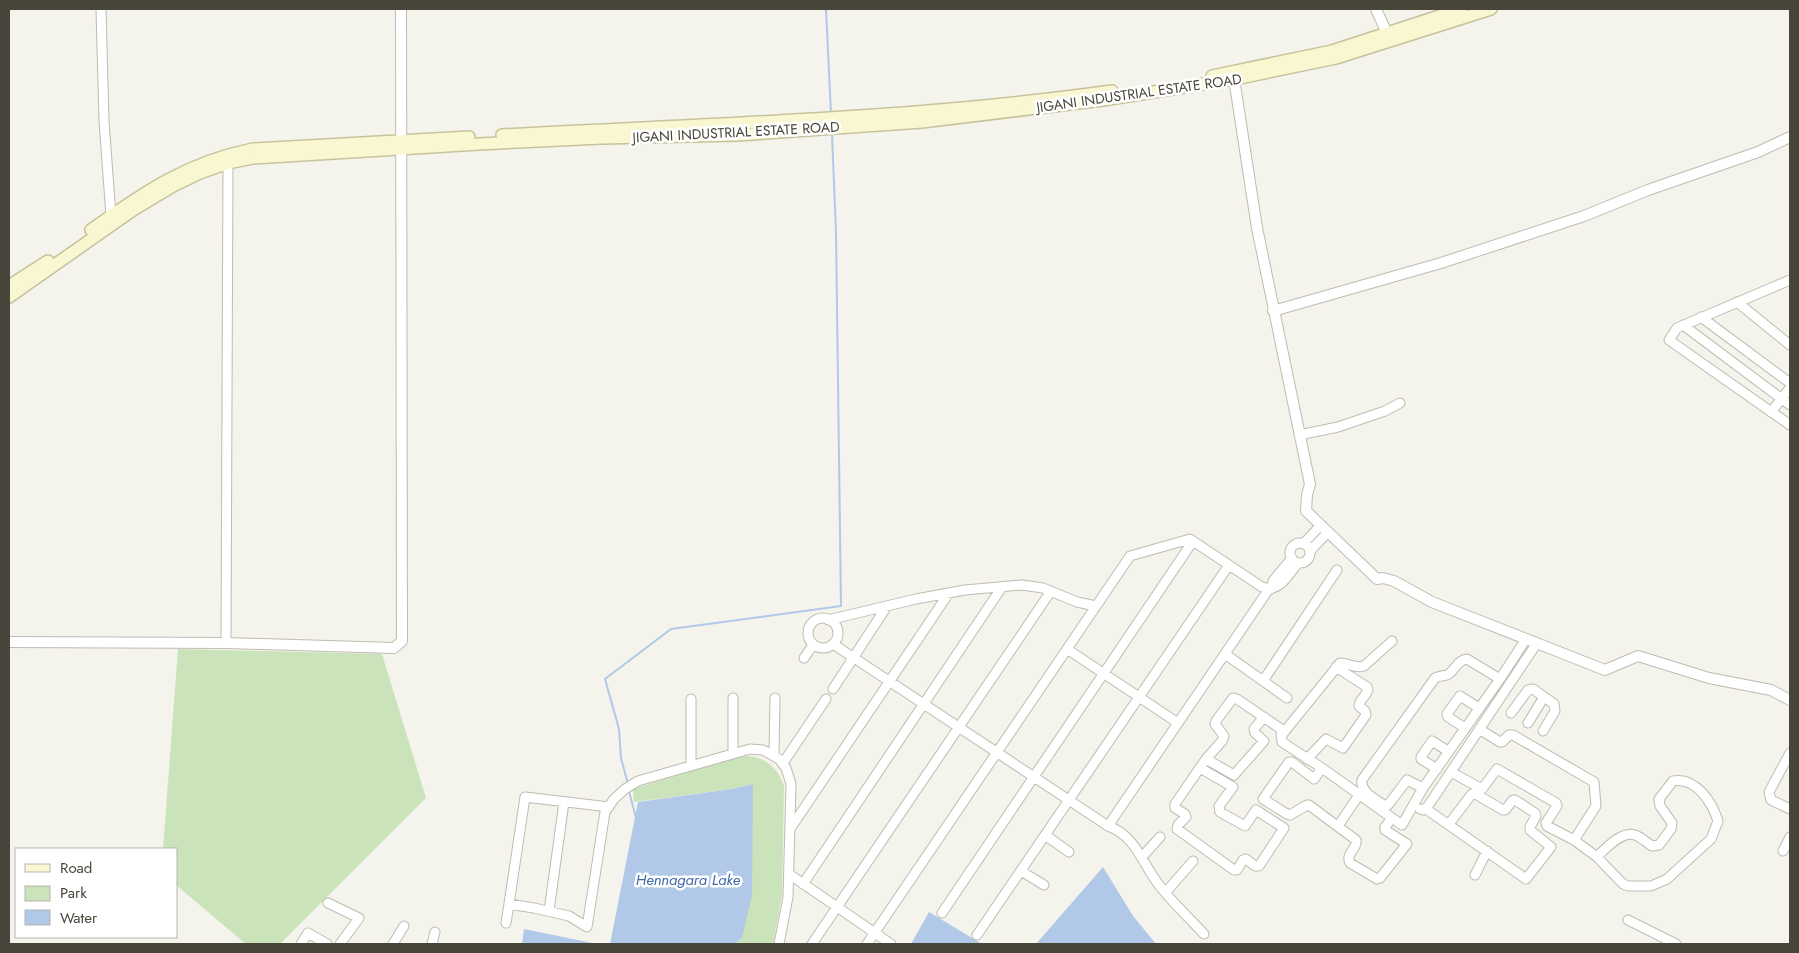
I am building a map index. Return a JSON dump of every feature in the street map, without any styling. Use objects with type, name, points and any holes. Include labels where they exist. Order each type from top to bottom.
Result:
[{"type":"main road","name":"JIGANI INDUSTRIAL ESTATE ROAD","points":[[1389,37],[1461,9]]},
{"type":"main road","name":"JIGANI INDUSTRIAL ESTATE ROAD","points":[[9,286],[167,180],[202,163],[226,155],[253,150],[738,135],[966,107],[1101,93],[1234,75],[1389,37],[1491,9]]},
{"type":"main road","name":"JIGANI INDUSTRIAL ESTATE ROAD","points":[[9,297],[133,210],[194,176],[228,163],[253,158],[400,145]]},
{"type":"street","points":[[101,9],[104,121],[111,216]]},
{"type":"street","points":[[9,642],[226,643],[394,648],[402,641],[400,9]]},
{"type":"street","points":[[1376,9],[1389,37]]},
{"type":"street","points":[[1234,75],[1257,228],[1310,484],[1306,495],[1306,511],[1377,579],[1383,578],[1394,581],[1432,602],[1605,670],[1638,656],[1709,678],[1771,690],[1790,700]]},
{"type":"street","points":[[1273,311],[1441,263],[1584,216],[1648,190],[1758,152],[1790,137]]},
{"type":"street","points":[[226,643],[228,163]]},
{"type":"street","points":[[1790,280],[1680,326],[1669,340],[1790,425]]},
{"type":"street","points":[[1737,302],[1790,345]]},
{"type":"street","points":[[1701,317],[1790,383]]},
{"type":"street","points":[[1680,326],[1790,404]]},
{"type":"street","points":[[1771,412],[1790,388]]},
{"type":"street","points":[[1299,435],[1338,426],[1385,411],[1400,403]]},
{"type":"street","points":[[1306,548],[1324,528]]},
{"type":"street","points":[[867,944],[1130,556],[1190,539],[1262,587],[1270,589],[1279,586],[1295,560]]},
{"type":"street","points":[[942,913],[1193,541]]},
{"type":"street","points":[[1297,544],[1306,548],[1310,556],[1307,561],[1295,560],[1291,554],[1292,548],[1297,544]]},
{"type":"street","points":[[977,934],[1229,565]]},
{"type":"street","points":[[1263,681],[1337,570]]},
{"type":"street","points":[[828,620],[834,624],[837,630],[837,638],[833,644],[822,648],[813,645],[808,635],[809,627],[817,620],[828,620],[949,593],[1029,585],[1051,591],[1077,602],[1096,606]]},
{"type":"street","points":[[803,884],[1002,587]]},
{"type":"street","points":[[1108,826],[1270,589]]},
{"type":"street","points":[[812,944],[1051,591]]},
{"type":"street","points":[[790,829],[949,593]]},
{"type":"street","points":[[833,689],[887,606]]},
{"type":"street","points":[[1256,810],[1284,828],[1259,866],[1255,866],[1246,859],[1243,860],[1237,870],[1234,870],[1177,829],[1178,825],[1186,817],[1175,808],[1175,804],[1206,758],[1222,741],[1224,736],[1215,724],[1216,720],[1233,698],[1264,716],[1281,729],[1282,742],[1402,825],[1423,788],[1502,677],[1526,639]]},
{"type":"street","points":[[1282,736],[1340,663],[1359,667],[1364,666],[1392,642]]},
{"type":"street","points":[[1426,808],[1537,643]]},
{"type":"street","points":[[833,644],[1128,838],[1158,884],[1204,934]]},
{"type":"street","points":[[804,658],[813,645]]},
{"type":"street","points":[[1067,649],[1178,723]]},
{"type":"street","points":[[1225,654],[1287,698]]},
{"type":"street","points":[[1423,788],[1407,780],[1388,804],[1384,805],[1363,790],[1361,785],[1362,780],[1435,678],[1440,675],[1447,675],[1462,660],[1467,659],[1502,677],[1513,680]]},
{"type":"street","points":[[1307,759],[1326,739],[1343,748],[1366,715],[1365,711],[1359,706],[1359,702],[1368,690],[1336,667]]},
{"type":"street","points":[[1502,696],[1514,709],[1530,689],[1554,704],[1555,711],[1543,731]]},
{"type":"street","points":[[1465,728],[1448,717],[1447,714],[1460,696],[1479,708]]},
{"type":"street","points":[[1528,723],[1544,697]]},
{"type":"street","points":[[732,698],[733,754]]},
{"type":"street","points":[[774,698],[774,755]]},
{"type":"street","points":[[691,699],[691,766]]},
{"type":"street","points":[[783,763],[826,699]]},
{"type":"street","points":[[1206,758],[1234,775],[1264,741],[1255,733],[1254,729],[1264,716]]},
{"type":"street","points":[[1479,729],[1500,742],[1509,735],[1513,735],[1592,779],[1594,782],[1596,806],[1574,840]]},
{"type":"street","points":[[1459,736],[1470,742]]},
{"type":"street","points":[[1437,770],[1421,759],[1421,757],[1432,740],[1448,751]]},
{"type":"street","points":[[509,904],[569,916],[587,927],[606,812],[620,794],[638,781],[756,749],[774,755],[783,763],[789,773],[791,784],[788,898],[779,944]]},
{"type":"street","points":[[1790,753],[1769,792],[1771,800],[1790,809]]},
{"type":"street","points":[[1200,768],[1233,787],[1219,806],[1220,812],[1245,826],[1289,762],[1292,762],[1314,779],[1322,768]]},
{"type":"street","points":[[1450,772],[1482,789],[1496,770],[1499,770],[1556,803],[1558,805],[1546,824],[1574,840],[1597,857],[1622,884],[1628,886],[1651,886],[1667,879],[1711,840],[1718,821],[1715,812],[1699,788],[1683,780],[1673,781],[1659,799],[1660,806],[1672,823],[1671,829],[1659,846],[1652,846],[1637,835],[1630,834],[1612,841],[1597,857]]},
{"type":"street","points":[[1414,804],[1420,809],[1426,808],[1526,879],[1551,847],[1551,845],[1530,830],[1536,816],[1535,813],[1515,800],[1503,810],[1474,794],[1470,794],[1449,824]]},
{"type":"street","points":[[1338,826],[1359,795]]},
{"type":"street","points":[[506,922],[525,797],[609,807]]},
{"type":"street","points":[[1263,799],[1288,814],[1309,805],[1358,842],[1348,855],[1350,863],[1377,879],[1380,878],[1407,844],[1384,830],[1392,818]]},
{"type":"street","points":[[550,912],[564,802]]},
{"type":"street","points":[[1045,836],[1069,852]]},
{"type":"street","points":[[1142,857],[1160,837]]},
{"type":"street","points":[[1784,851],[1790,837]]},
{"type":"street","points":[[1475,875],[1487,851]]},
{"type":"street","points":[[1166,892],[1193,861]]},
{"type":"street","points":[[1021,871],[1044,885]]},
{"type":"street","points":[[789,874],[891,944]]},
{"type":"street","points":[[328,902],[359,918],[340,944]]},
{"type":"street","points":[[1628,920],[1676,944]]},
{"type":"street","points":[[393,944],[404,926]]},
{"type":"street","points":[[432,944],[435,932]]},
{"type":"street","points":[[301,944],[308,933],[327,944]]},
{"type":"green space","points":[[178,649],[382,654],[426,798],[280,944],[246,944],[178,887],[178,848],[163,848]]},
{"type":"green space","points":[[747,756],[760,759],[770,765],[778,774],[784,786],[782,895],[773,944],[734,944],[742,937],[753,784],[732,789],[634,802],[633,790],[642,786]]},
{"type":"water","name":"Hennagara Lake","points":[[753,784],[752,895],[742,938],[734,944],[610,944],[638,802],[732,789]]},
{"type":"water","points":[[1103,867],[1133,916],[1156,944],[1036,944]]},
{"type":"water","points":[[929,912],[982,944],[911,944]]},
{"type":"water","points":[[524,929],[597,944],[522,944]]},
{"type":"waterway","points":[[826,9],[831,114]]},
{"type":"waterway","points":[[628,784],[621,758],[619,729],[605,679],[671,629],[841,606],[836,233],[832,134]]},
{"type":"waterway","points":[[629,791],[636,818]]}]
